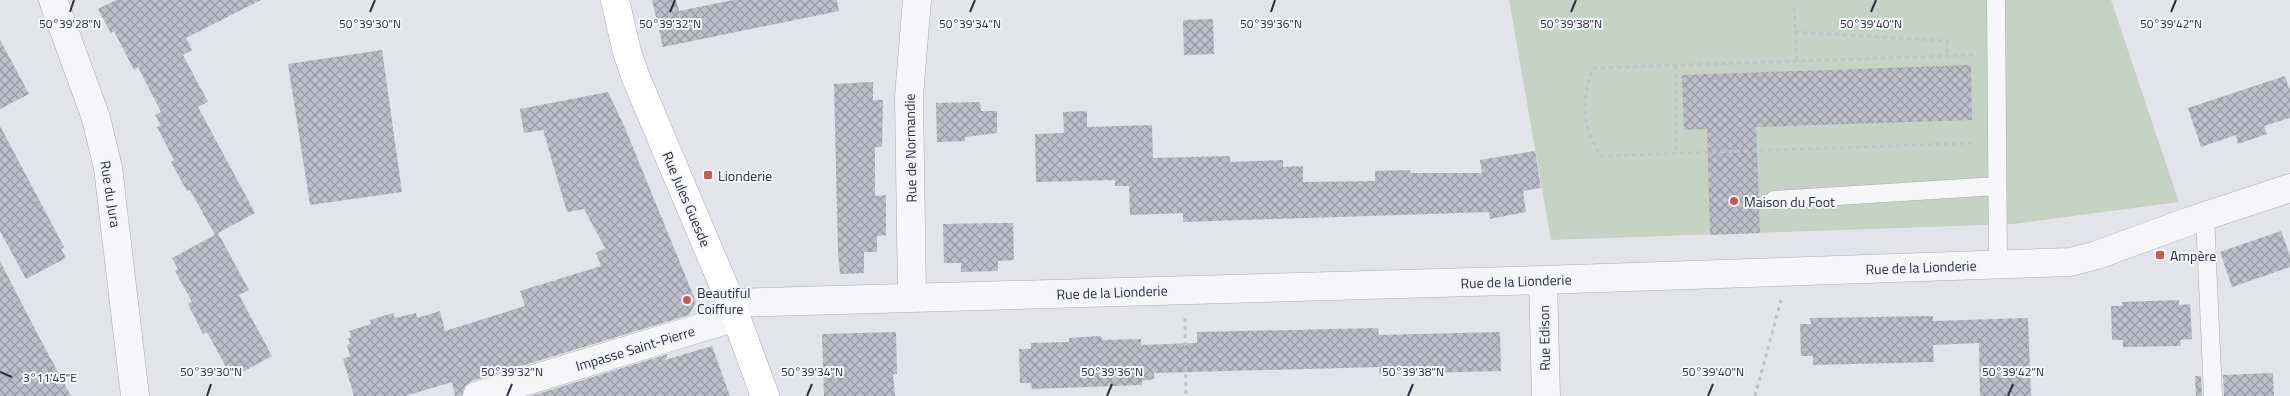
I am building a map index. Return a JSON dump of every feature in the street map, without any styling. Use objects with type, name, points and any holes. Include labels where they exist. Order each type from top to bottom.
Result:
[{"type":"main road","name":"Rue Jules Guesde","points":[[615,0],[627,52],[636,78],[733,310],[764,396]]},
{"type":"street","name":"Rue du Jura","points":[[52,0],[96,118],[108,168],[135,396]]},
{"type":"street","name":"Rue de Normandie","points":[[912,297],[909,96],[917,0]]},
{"type":"street","name":"Rue de la Lionderie","points":[[733,310],[912,297],[1543,280],[2070,262],[2097,255],[2290,188]]},
{"type":"street","name":"Rue Edison","points":[[1543,280],[1546,396]]},
{"type":"street","name":"Impasse Saint-Pierre","points":[[477,396],[733,310]]},
{"type":"lane","points":[[1996,0],[1998,264]]},
{"type":"lane","points":[[1774,200],[1997,186]]},
{"type":"lane","points":[[2205,216],[2213,396]]},
{"type":"path","points":[[1794,8],[1797,61]]},
{"type":"path","points":[[1795,32],[1947,40],[1947,56]]},
{"type":"path","points":[[1996,54],[1593,68],[1586,90],[1584,109],[1592,141],[1601,156],[1997,143]]},
{"type":"path","points":[[1676,66],[1676,153]]},
{"type":"path","points":[[1755,396],[1789,271]]},
{"type":"path","points":[[1185,290],[1186,396]]},
{"type":"green space","points":[[1509,0],[2111,0],[2179,202],[2014,224],[1551,240]]},
{"type":"building","points":[[116,0],[261,0],[186,38],[192,50],[183,55],[208,102],[198,107],[255,213],[218,233],[249,290],[239,295],[272,356],[235,376],[229,365],[226,367],[207,332],[203,334],[188,304],[192,302],[175,271],[178,269],[172,258],[215,235],[190,190],[187,191],[171,162],[174,160],[157,127],[161,125],[155,115],[161,112],[138,67],[134,70],[114,31],[111,33],[98,9]]},
{"type":"building","points":[[652,0],[676,0],[679,11],[733,0],[837,0],[839,11],[663,47]]},
{"type":"building","points":[[1213,19],[1214,54],[1184,55],[1183,20]]},
{"type":"building","points":[[0,40],[29,94],[0,109]]},
{"type":"building","points":[[382,50],[402,192],[310,205],[288,64]]},
{"type":"building","points":[[1971,65],[1972,120],[1756,127],[1760,233],[1710,235],[1707,129],[1684,130],[1682,75]]},
{"type":"building","points":[[2285,76],[2290,91],[2290,118],[2264,126],[2267,134],[2238,144],[2236,135],[2201,147],[2188,108]]},
{"type":"building","points":[[873,82],[873,100],[883,100],[882,147],[875,147],[875,196],[886,195],[886,235],[877,236],[877,252],[864,252],[864,273],[840,274],[834,84]]},
{"type":"building","points":[[608,92],[625,128],[696,302],[689,315],[472,381],[465,386],[462,396],[455,396],[452,382],[405,396],[354,396],[343,359],[350,356],[347,345],[350,344],[348,338],[351,338],[349,331],[371,324],[370,320],[393,313],[395,318],[416,313],[417,318],[440,311],[445,331],[525,306],[520,291],[601,266],[596,253],[605,248],[584,209],[567,212],[543,130],[524,133],[520,109]]},
{"type":"building","points":[[980,102],[981,111],[997,111],[997,133],[965,137],[965,141],[937,142],[936,103]]},
{"type":"building","points":[[1087,111],[1087,127],[1152,125],[1153,158],[1230,156],[1230,162],[1283,160],[1283,167],[1303,166],[1303,182],[1375,181],[1375,171],[1410,170],[1411,173],[1482,173],[1480,160],[1535,151],[1541,188],[1523,191],[1526,212],[1490,219],[1489,212],[1183,222],[1183,213],[1130,215],[1129,186],[1115,186],[1115,180],[1036,182],[1035,134],[1064,133],[1063,112]]},
{"type":"building","points":[[0,126],[64,247],[61,249],[66,258],[26,279],[0,231]]},
{"type":"building","points":[[1013,223],[1014,260],[998,261],[998,271],[961,272],[961,263],[944,263],[943,224]]},
{"type":"building","points":[[2281,231],[2290,256],[2290,267],[2232,287],[2220,252]]},
{"type":"building","points":[[0,261],[39,337],[71,396],[0,396]]},
{"type":"building","points":[[2179,300],[2179,305],[2190,304],[2192,339],[2180,340],[2181,346],[2123,347],[2123,340],[2112,340],[2111,306],[2123,306],[2122,302]]},
{"type":"building","points":[[1933,316],[1933,321],[2028,318],[2031,396],[1980,396],[1979,343],[1933,345],[1934,362],[1813,365],[1813,356],[1801,356],[1800,324],[1811,324],[1810,318]]},
{"type":"building","points":[[1378,328],[1379,335],[1500,332],[1501,371],[1379,374],[1380,367],[1154,373],[1154,379],[1142,381],[1142,385],[1032,389],[1031,383],[1020,383],[1019,349],[1031,349],[1031,343],[1069,342],[1069,338],[1101,336],[1102,340],[1141,339],[1141,345],[1197,343],[1197,332]]},
{"type":"building","points":[[896,332],[897,374],[893,374],[895,396],[824,396],[822,334]]},
{"type":"building","points":[[712,346],[730,396],[531,396],[668,354],[665,360]]},
{"type":"building","points":[[2273,373],[2274,396],[2224,396],[2223,375]]},
{"type":"building","points":[[2195,376],[2201,376],[2202,396],[2196,396]]},
{"type":"place","name":"Lionderie","points":[[708,175]]},
{"type":"place","name":"Maison du Foot","points":[[1734,201]]},
{"type":"place","name":"Ampère","points":[[2160,255]]},
{"type":"place","name":"Beautiful Coiffure","points":[[687,300]]}]
